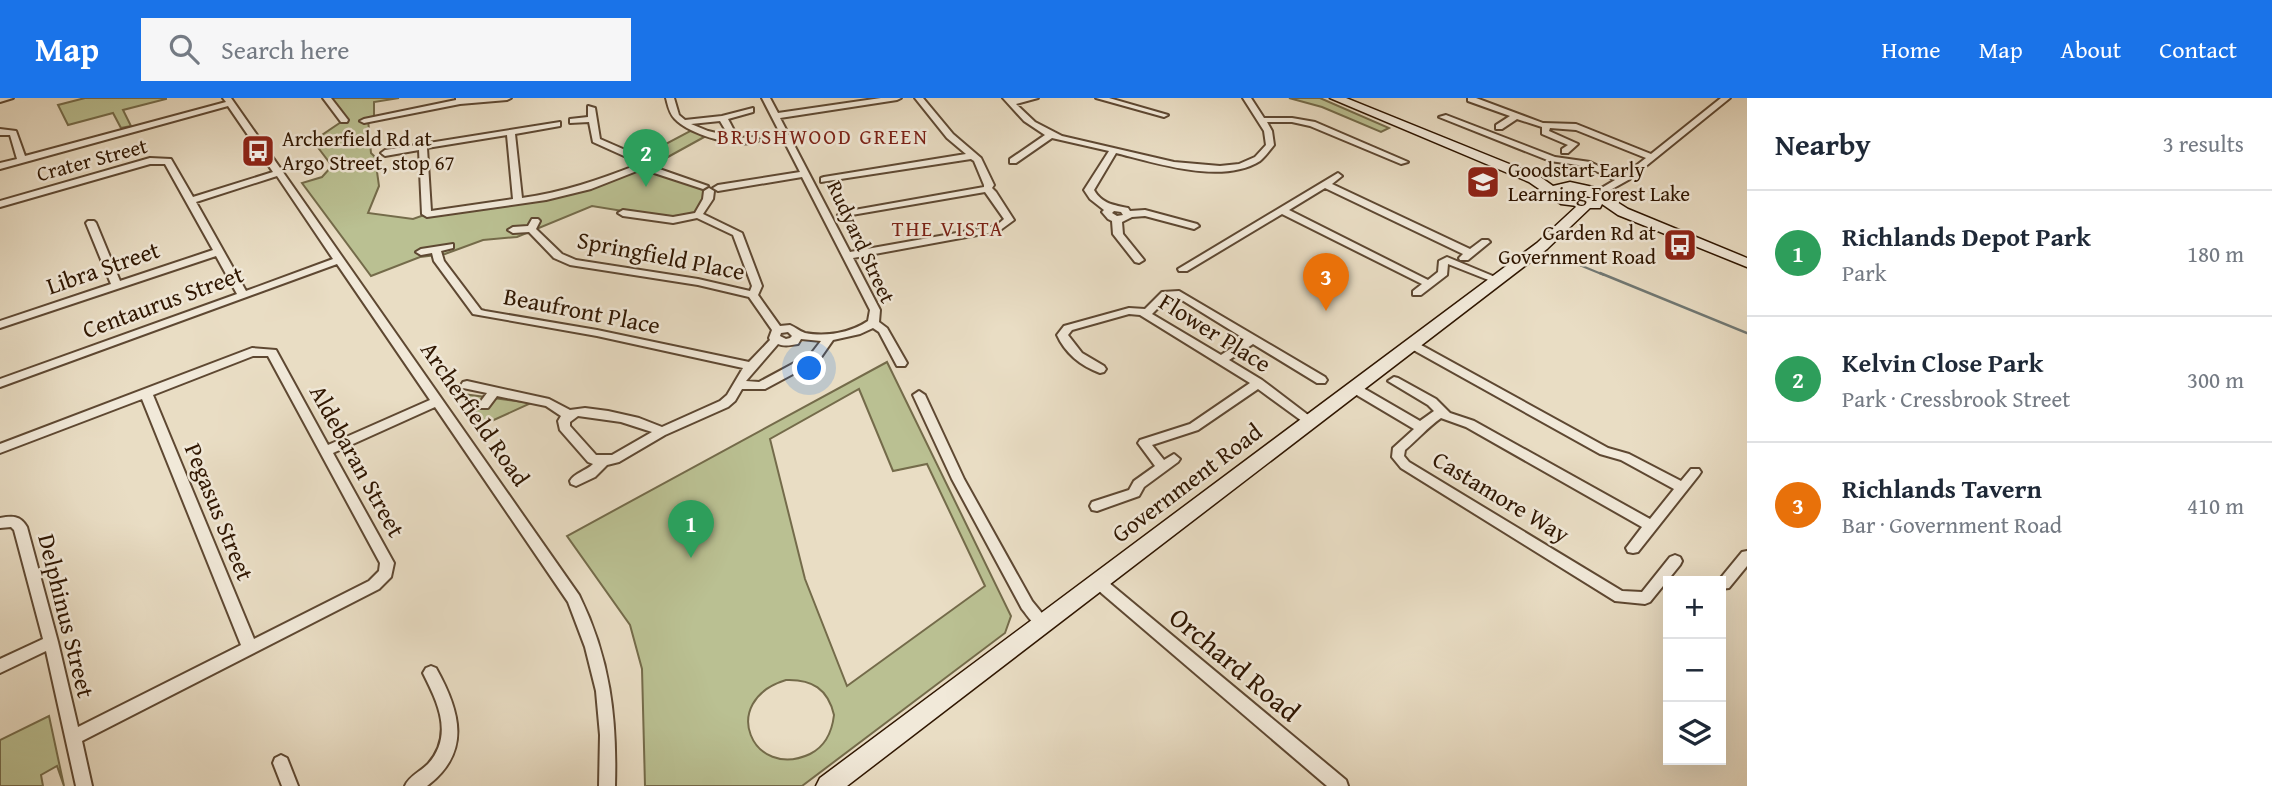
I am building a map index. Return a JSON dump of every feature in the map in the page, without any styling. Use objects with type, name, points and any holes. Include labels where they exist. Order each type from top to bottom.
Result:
[{"type":"street","points":[[0,100],[9,98]]},
{"type":"street","points":[[364,121],[460,100],[507,98]]},
{"type":"street","points":[[670,98],[676,116],[684,122],[736,140],[756,139]]},
{"type":"street","name":"Rudyard Street","points":[[766,98],[874,310],[873,323],[883,330],[901,363]]},
{"type":"street","points":[[775,116],[845,102],[897,98]]},
{"type":"street","points":[[847,256],[1006,225],[1009,220],[987,189],[989,185],[978,160],[950,136],[919,98]]},
{"type":"street","points":[[1009,100],[1034,98]]},
{"type":"street","points":[[1100,98],[1164,115]]},
{"type":"street","points":[[1009,100],[1027,121],[1051,135],[1181,166],[1233,167],[1248,163],[1267,152],[1270,138],[1247,98]]},
{"type":"street","points":[[1336,98],[1521,173],[1559,196],[1630,215],[1747,262]]},
{"type":"street","points":[[1352,98],[1573,186],[1588,204],[1747,270]]},
{"type":"street","name":"Government Road","points":[[828,786],[1567,226],[1588,204],[1726,98]]},
{"type":"street","points":[[1471,99],[1546,126],[1574,127],[1652,156]]},
{"type":"street","points":[[0,166],[228,100]]},
{"type":"street","name":"Archerfield Road","points":[[228,100],[553,565],[574,599],[591,636],[600,666],[607,712],[607,786]]},
{"type":"street","points":[[329,101],[344,102]]},
{"type":"street","points":[[329,101],[344,120]]},
{"type":"street","points":[[591,108],[590,119],[596,140],[636,158],[642,166],[710,188],[805,174]]},
{"type":"street","points":[[684,122],[723,118],[750,110]]},
{"type":"street","points":[[1434,122],[1447,114],[1553,159],[1587,164],[1618,181]]},
{"type":"street","points":[[1499,127],[1516,116]]},
{"type":"street","points":[[723,118],[736,140]]},
{"type":"street","points":[[573,121],[590,119]]},
{"type":"street","points":[[1261,120],[1304,121],[1406,160],[1414,168]]},
{"type":"street","points":[[385,153],[557,124]]},
{"type":"street","points":[[1546,126],[1545,132],[1574,144],[1564,151]]},
{"type":"street","points":[[0,132],[13,133],[22,160]]},
{"type":"street","points":[[511,132],[519,201]]},
{"type":"street","points":[[1013,161],[1051,135]]},
{"type":"street","points":[[423,147],[427,214],[519,201],[588,187],[642,166]]},
{"type":"street","points":[[1114,150],[1089,190],[1093,197],[1109,209],[1122,208],[1128,214]]},
{"type":"street","points":[[824,180],[845,181],[971,156]]},
{"type":"street","name":"Crater Street","points":[[0,204],[161,159],[168,161],[243,295]]},
{"type":"street","points":[[190,201],[278,173]]},
{"type":"street","points":[[1182,269],[1338,176]]},
{"type":"street","points":[[1559,196],[1561,187],[1618,181]]},
{"type":"street","points":[[1325,184],[1470,253]]},
{"type":"street","points":[[698,215],[708,199],[710,188]]},
{"type":"street","points":[[842,215],[863,215],[987,189]]},
{"type":"street","points":[[1109,209],[1109,215],[1117,219],[1125,218],[1128,214],[1145,213],[1194,226]]},
{"type":"street","points":[[632,211],[673,220],[698,215],[737,233],[757,286],[752,295]]},
{"type":"street","points":[[1282,211],[1429,284]]},
{"type":"street","points":[[1117,219],[1118,234],[1139,260]]},
{"type":"street","points":[[91,223],[117,285]]},
{"type":"street","name":"Springfield Place","points":[[513,230],[533,225],[558,256],[574,263],[698,282],[752,295],[776,335]]},
{"type":"street","points":[[1459,262],[1485,242]]},
{"type":"street","points":[[421,252],[450,246]]},
{"type":"street","name":"Libra Street","points":[[0,325],[220,251]]},
{"type":"street","name":"Beaufront Place","points":[[436,251],[439,261],[477,312],[597,333],[752,366]]},
{"type":"street","name":"Centaurus Street","points":[[0,383],[340,260]]},
{"type":"street","points":[[1417,293],[1443,273],[1444,261],[1459,262],[1496,279]]},
{"type":"street","points":[[1146,314],[1171,292],[1321,380]]},
{"type":"street","name":"Flower Place","points":[[1100,369],[1085,361],[1064,341],[1062,335],[1068,328],[1129,311],[1146,314],[1258,383],[1310,421]]},
{"type":"street","points":[[576,481],[592,474],[603,461],[638,447],[661,432],[724,404],[776,335],[790,342],[798,335],[830,337],[860,331],[873,323]]},
{"type":"street","points":[[739,385],[761,386],[821,353],[830,337]]},
{"type":"street","points":[[1222,360],[1252,339]]},
{"type":"street","points":[[1412,344],[1604,451],[1625,457],[1682,487]]},
{"type":"street","name":"Aldebaran Street","points":[[0,449],[252,352],[272,353],[387,563],[386,573],[374,585],[72,738]]},
{"type":"street","points":[[1394,381],[1432,402],[1441,412],[1470,424],[1651,526]]},
{"type":"street","points":[[1163,467],[1144,443],[1194,427],[1258,383]]},
{"type":"street","points":[[467,385],[550,403],[569,415]]},
{"type":"street","name":"Castamore Way","points":[[1354,388],[1420,427],[1421,430],[1399,448],[1398,457],[1405,465],[1620,597],[1645,598],[1675,561]]},
{"type":"street","name":"Pegasus Street","points":[[146,393],[250,648]]},
{"type":"street","points":[[484,405],[494,393]]},
{"type":"street","points":[[919,395],[958,479],[1027,605],[1043,623]]},
{"type":"street","points":[[326,451],[438,401]]},
{"type":"street","points":[[603,461],[592,459],[564,427],[564,421],[569,415],[586,412],[648,424],[661,432]]},
{"type":"street","points":[[1420,427],[1441,412]]},
{"type":"street","points":[[1097,506],[1134,493],[1139,484],[1174,459]]},
{"type":"street","points":[[1633,548],[1695,472]]},
{"type":"street","name":"Delphinus Street","points":[[0,523],[13,521],[20,527],[51,642],[72,738]]},
{"type":"street","points":[[1726,583],[1742,573],[1747,556]]},
{"type":"street","name":"Orchard Road","points":[[1097,581],[1340,786]]},
{"type":"street","points":[[0,666],[51,642]]},
{"type":"street","points":[[412,786],[440,763],[451,728],[447,699],[431,673]]},
{"type":"street","points":[[72,738],[84,786]]},
{"type":"street","points":[[281,763],[290,786]]},
{"type":"green space","points":[[85,98],[166,99],[123,110],[131,126],[121,128],[113,113],[68,125],[58,105]]},
{"type":"green space","points":[[327,98],[399,98],[374,102],[374,117],[368,119],[371,153],[375,157],[379,186],[368,213],[413,219],[427,214],[546,197],[642,166],[703,186],[709,191],[699,211],[678,220],[592,206],[517,237],[483,240],[445,254],[420,257],[371,276],[302,183],[322,177],[332,166],[313,141],[344,120]]},
{"type":"green space","points":[[1289,98],[1320,98],[1389,128],[1381,132],[1322,107]]},
{"type":"green space","points":[[692,130],[706,136],[657,163],[643,156]]},
{"type":"green space","points":[[887,362],[1011,616],[1005,633],[802,786],[645,786],[642,669],[630,625],[567,536]],"holes":[[[859,389],[893,471],[927,464],[985,586],[847,686],[805,579],[770,439]],[[786,680],[804,681],[818,687],[828,698],[834,715],[830,733],[824,743],[810,754],[790,759],[773,757],[759,748],[751,735],[748,720],[753,704],[765,690]]]},
{"type":"green space","points":[[463,394],[531,403],[485,424]]},
{"type":"green space","points":[[49,716],[64,786],[57,766],[41,775],[43,786],[0,786],[0,740]]},
{"type":"waterway","points":[[1541,253],[1555,255],[1604,275]]},
{"type":"waterway","points":[[1600,273],[1747,333]]},
{"type":"place","name":"Archerfield Rd at Argo Street, stop 67","points":[[258,151]]},
{"type":"place","name":"Goodstart Early Learning Forest Lake","points":[[1483,182]]},
{"type":"place","name":"Kelvin Close Park","points":[[646,187]]},
{"type":"place","name":"Garden Rd at Government Road","points":[[1680,245]]},
{"type":"place","name":"Richlands Tavern","points":[[1326,311]]},
{"type":"place","name":"Richlands Depot Park","points":[[691,558]]},
{"type":"district","name":"BRUSHWOOD GREEN","points":[[823,137]]},
{"type":"district","name":"THE VISTA","points":[[948,229]]}]
